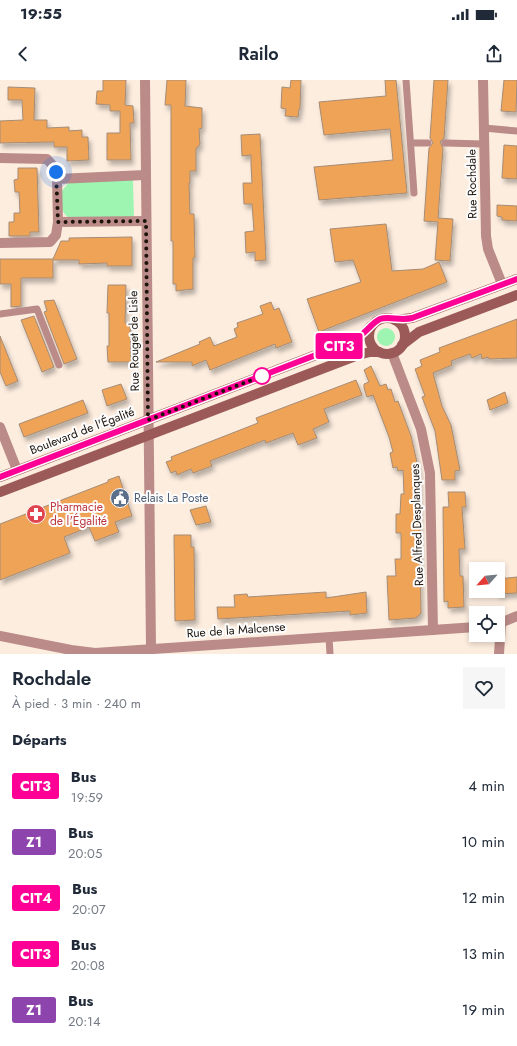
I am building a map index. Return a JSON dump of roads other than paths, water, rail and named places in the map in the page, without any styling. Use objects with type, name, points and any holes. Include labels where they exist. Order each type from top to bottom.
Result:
[{"type":"main road","points":[[379,352],[374,349],[369,341],[369,332],[371,326],[375,322],[383,318],[395,320],[412,318],[517,279]]},
{"type":"main road","points":[[0,492],[358,355],[370,352],[392,353],[419,332],[517,295]]},
{"type":"main road","points":[[395,320],[402,326],[404,332],[402,345]]},
{"type":"main road","name":"Boulevard de l'Égalité","points":[[0,477],[352,341],[364,334],[371,326]]},
{"type":"street","name":"Rue Rouget de Lisle","points":[[145,80],[151,649]]},
{"type":"street","name":"Rue Rochdale","points":[[483,80],[486,236],[488,249],[502,284]]},
{"type":"street","points":[[0,158],[47,159],[54,167],[57,179],[58,222],[56,235],[50,242],[0,244]]},
{"type":"street","points":[[57,179],[145,175]]},
{"type":"street","points":[[58,222],[146,221]]},
{"type":"street","name":"Rue Alfred Desplanques","points":[[392,353],[421,428],[430,473],[433,630]]},
{"type":"street","points":[[0,427],[17,470]]},
{"type":"street","points":[[505,621],[517,616]]},
{"type":"street","name":"Rue de la Malcense","points":[[0,636],[81,652],[103,653],[469,627]]},
{"type":"street","points":[[499,642],[499,654]]},
{"type":"lane","points":[[406,80],[412,144],[414,193]]},
{"type":"lane","points":[[484,128],[517,131]]},
{"type":"lane","points":[[412,144],[428,143]]},
{"type":"lane","points":[[445,143],[484,144]]},
{"type":"lane","points":[[0,314],[37,308],[59,365]]},
{"type":"lane","points":[[329,637],[330,654]]},
{"type":"place","name":"Relais La Poste","points":[[120,498]]},
{"type":"place","name":"Pharmacie de l'Égalité","points":[[36,514]]}]
